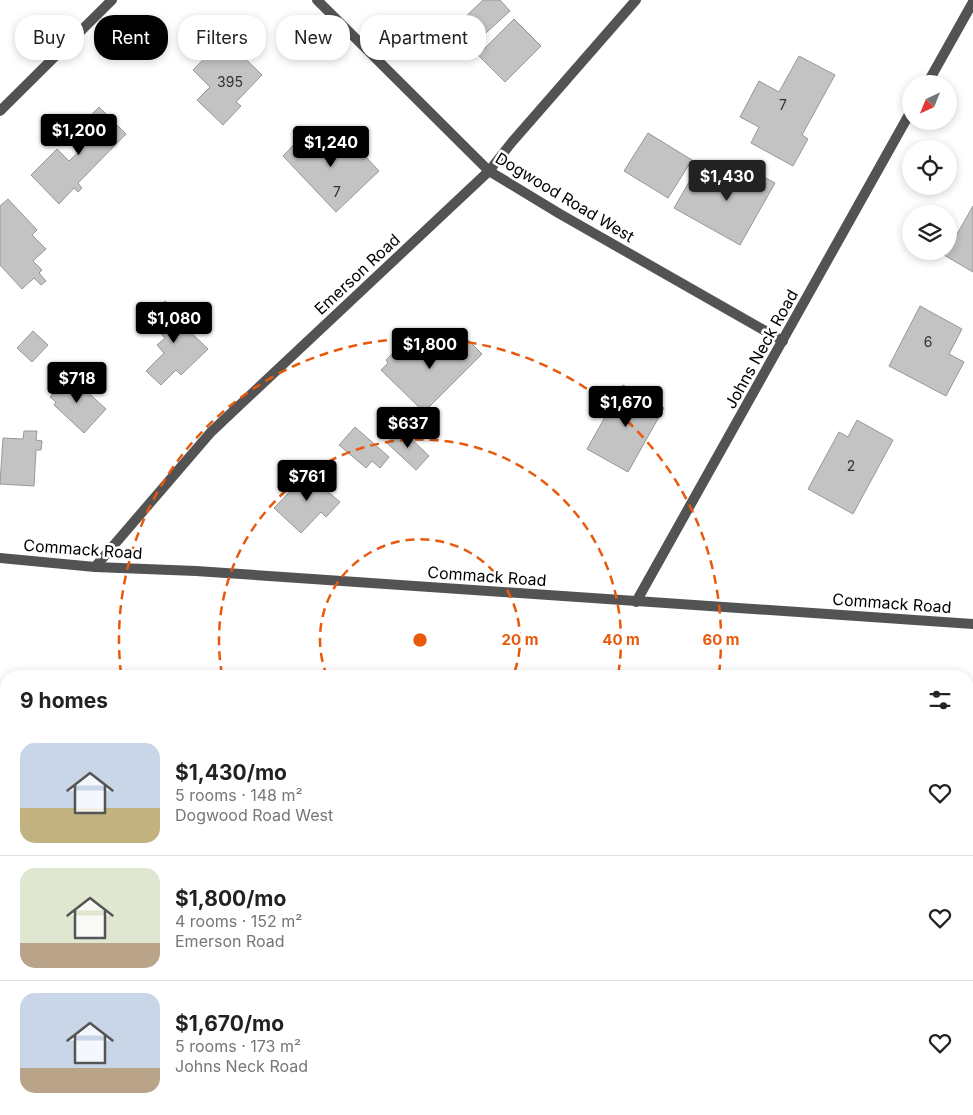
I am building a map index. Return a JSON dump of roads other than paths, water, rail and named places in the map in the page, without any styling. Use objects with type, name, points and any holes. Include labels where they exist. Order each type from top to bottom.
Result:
[{"type":"street","points":[[0,111],[112,0]]},
{"type":"street","name":"Dogwood Road West","points":[[317,0],[489,171],[560,214],[782,340]]},
{"type":"street","name":"Emerson Road","points":[[95,567],[211,432],[489,171],[636,0]]},
{"type":"street","points":[[932,75],[973,2]]},
{"type":"street","name":"Johns Neck Road","points":[[636,602],[902,128]]},
{"type":"street","name":"Commack Road","points":[[0,558],[95,567],[215,573],[973,624]]}]
